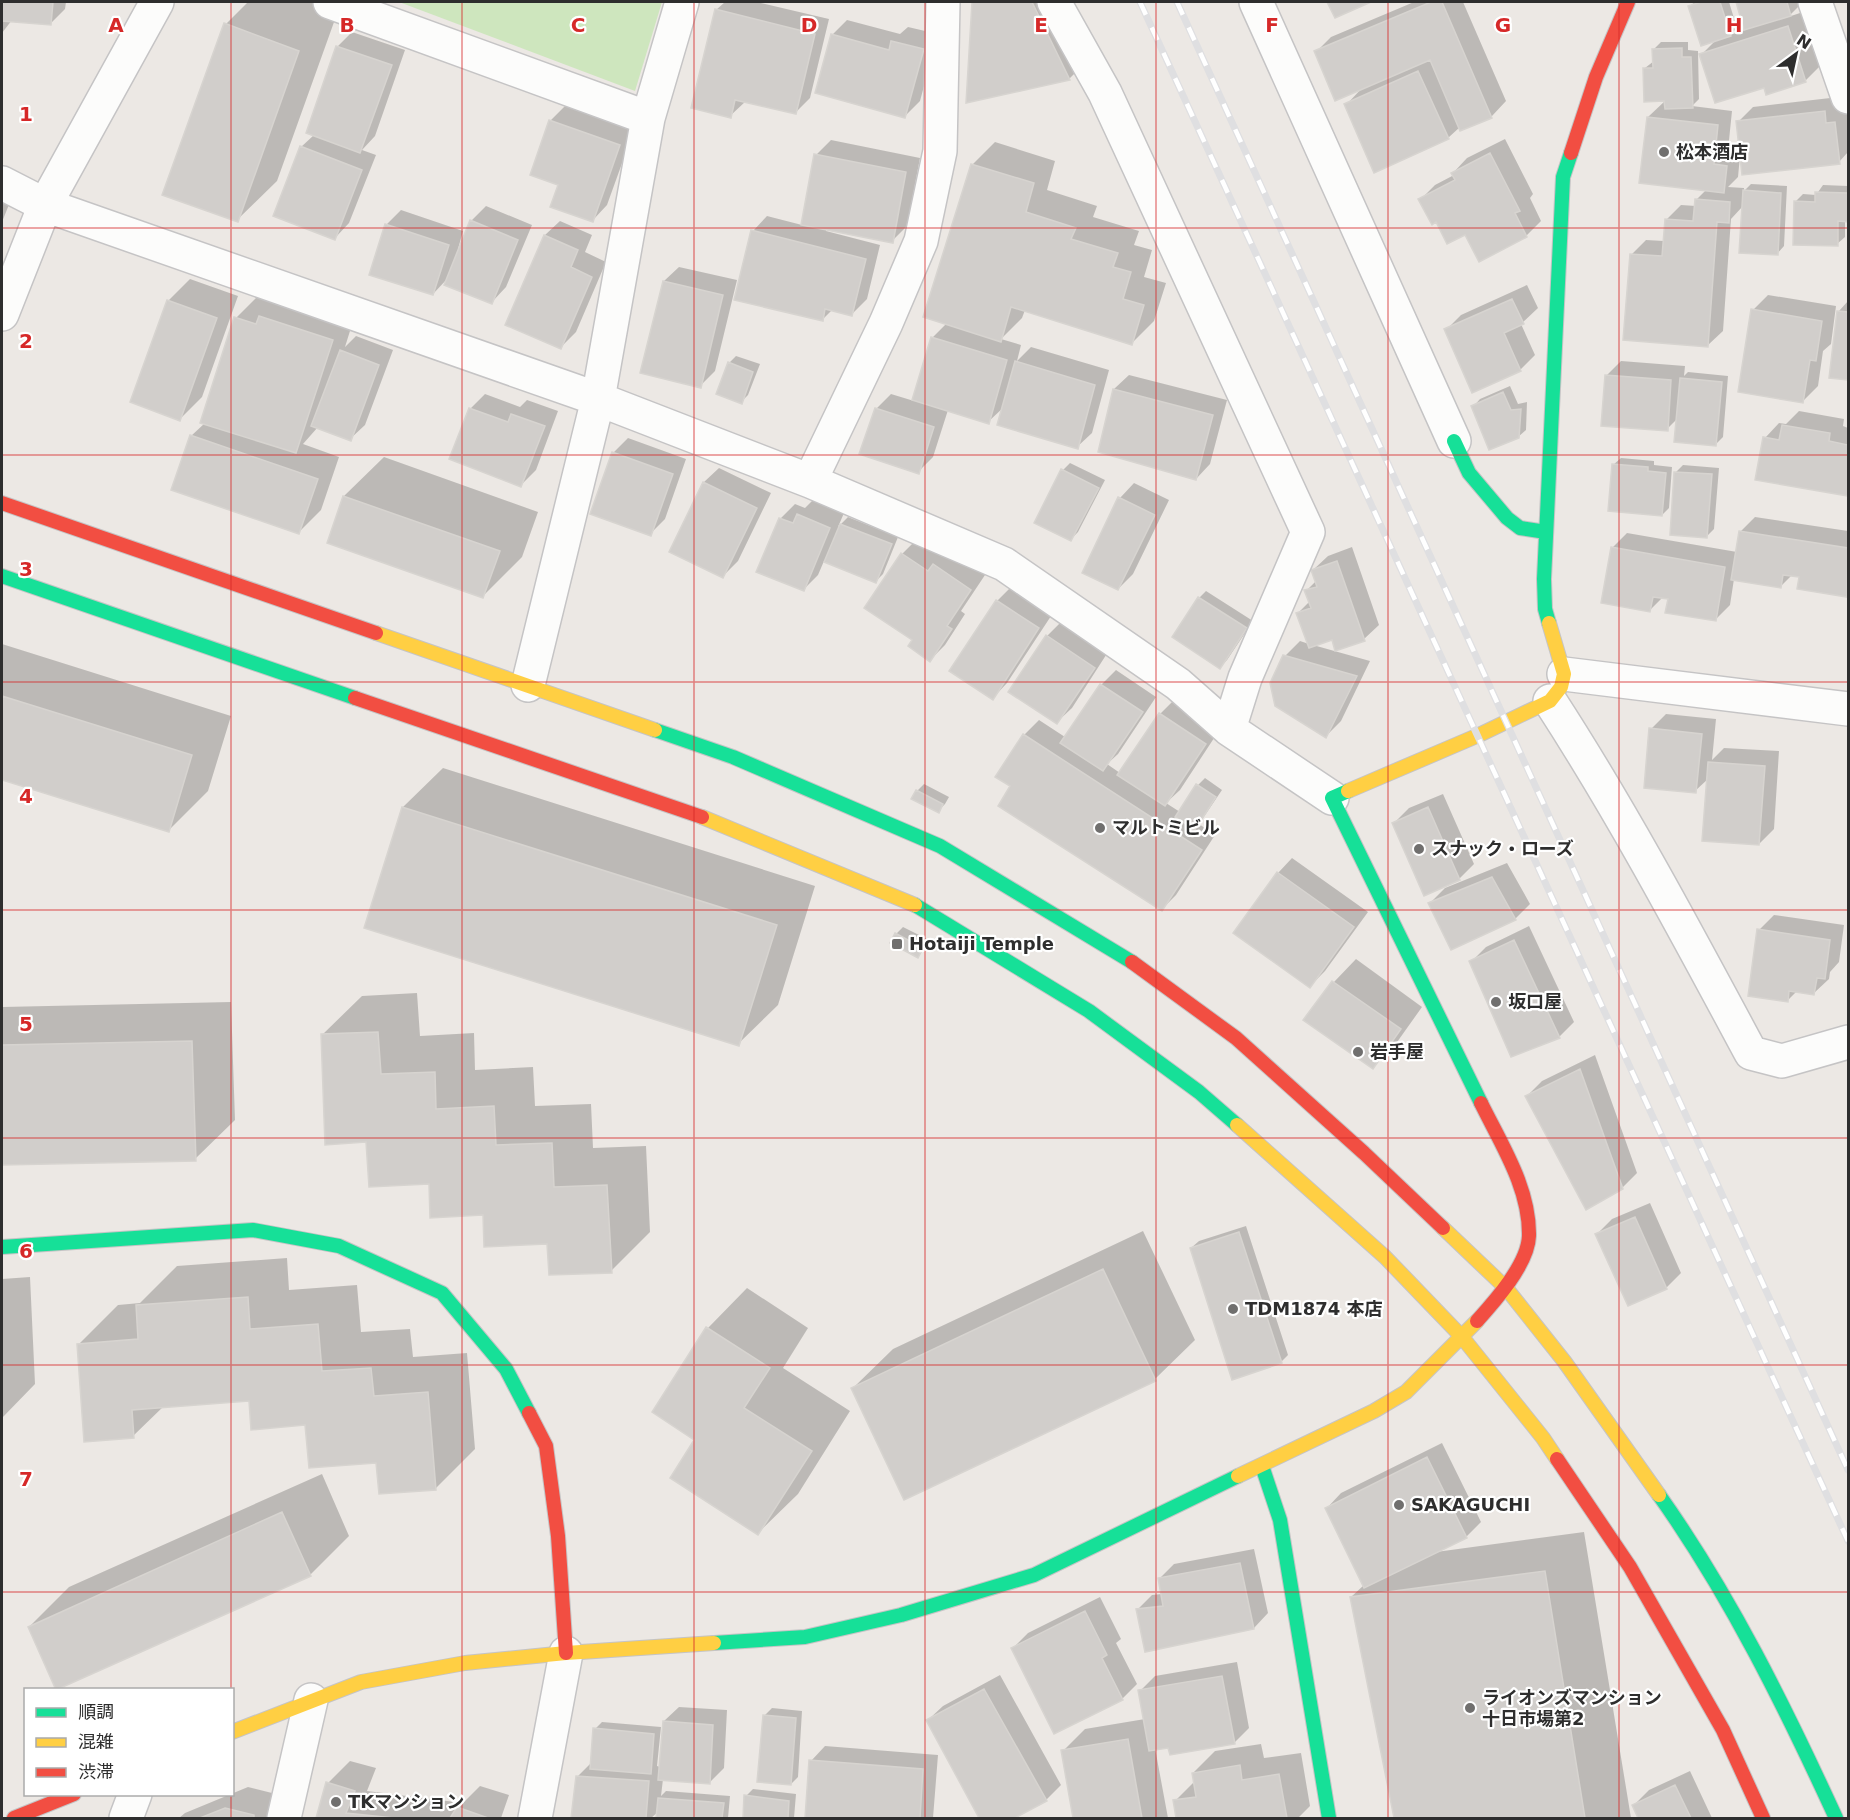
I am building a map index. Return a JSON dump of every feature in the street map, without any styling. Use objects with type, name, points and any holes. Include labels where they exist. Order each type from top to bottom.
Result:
[{"type":"street","points":[[2,314],[45,205],[158,2]]},
{"type":"street","points":[[330,2],[648,118]]},
{"type":"street","points":[[528,685],[598,399],[648,118],[682,2]]},
{"type":"street","points":[[810,481],[886,323],[921,241],[940,151],[943,2]]},
{"type":"street","points":[[1053,2],[1105,93],[1308,532],[1245,678],[1229,729]]},
{"type":"street","points":[[1256,2],[1469,473],[1507,518],[1520,528],[1546,532]]},
{"type":"street","points":[[1628,2],[1596,77],[1563,177],[1546,532],[1545,609],[1557,688],[1581,748],[1664,890],[1751,1053],[1782,1061],[1848,1042]]},
{"type":"street","points":[[1815,2],[1848,97]]},
{"type":"street","points":[[2,183],[45,205],[598,399],[810,481],[1004,564],[1178,684],[1229,729],[1332,798],[1523,1189],[1529,1237],[1523,1255],[1506,1288],[1462,1337],[1406,1392],[1374,1412],[1034,1575],[901,1615],[805,1637],[566,1653],[465,1663],[362,1682],[234,1730]]},
{"type":"street","points":[[2,503],[733,757],[940,846],[1128,959],[1236,1038],[1364,1153],[1506,1288],[1564,1361],[1692,1542],[1788,1714],[1836,1818]]},
{"type":"street","points":[[2,576],[704,818],[908,900],[1089,1011],[1198,1092],[1385,1257],[1462,1337],[1543,1438],[1630,1567],[1723,1730],[1763,1818]]},
{"type":"street","points":[[1332,798],[1479,735],[1557,688],[1848,709]]},
{"type":"street","points":[[2,1247],[253,1230],[339,1246],[442,1293],[506,1369],[546,1446],[558,1536],[566,1653],[535,1818]]},
{"type":"street","points":[[1262,1466],[1280,1520],[1329,1818]]},
{"type":"street","points":[[284,1818],[310,1700]]},
{"type":"street","points":[[14,1818],[69,1796]]},
{"type":"street","points":[[126,1818],[134,1796]]},
{"type":"green space","points":[[399,2],[662,2],[635,91]]},
{"type":"building","points":[[2,2],[53,2],[51,25],[2,21]]},
{"type":"building","points":[[972,2],[1032,2],[1070,80],[966,103]]},
{"type":"building","points":[[1327,2],[1371,2],[1335,18]]},
{"type":"building","points":[[1431,2],[1442,2],[1492,118],[1460,131],[1430,60],[1335,101],[1314,51]]},
{"type":"building","points":[[1701,2],[1720,2],[1731,36],[1701,46],[1688,6]]},
{"type":"building","points":[[1736,2],[1787,2],[1791,16],[1744,30]]},
{"type":"building","points":[[715,9],[815,34],[796,114],[735,100],[731,118],[691,108]]},
{"type":"building","points":[[224,23],[299,51],[238,222],[162,195]]},
{"type":"building","points":[[1788,26],[1806,82],[1766,95],[1764,88],[1715,103],[1699,54]]},
{"type":"building","points":[[831,34],[889,50],[891,41],[924,49],[905,118],[815,93]]},
{"type":"building","points":[[336,46],[392,65],[360,153],[306,133]]},
{"type":"building","points":[[1682,48],[1682,57],[1691,57],[1693,108],[1665,109],[1664,101],[1644,102],[1643,68],[1653,68],[1652,49]]},
{"type":"building","points":[[1418,71],[1449,139],[1374,173],[1344,104]]},
{"type":"building","points":[[1825,111],[1826,123],[1835,122],[1840,164],[1742,175],[1736,121]]},
{"type":"building","points":[[1647,117],[1718,125],[1714,164],[1727,166],[1724,193],[1639,183]]},
{"type":"building","points":[[549,120],[620,145],[593,222],[550,207],[558,185],[530,175]]},
{"type":"building","points":[[300,146],[362,170],[335,240],[273,216]]},
{"type":"building","points":[[1490,153],[1520,211],[1515,213],[1527,237],[1479,262],[1465,235],[1447,244],[1436,222],[1432,225],[1418,199],[1455,180],[1451,173]]},
{"type":"building","points":[[814,154],[906,172],[893,243],[801,225]]},
{"type":"building","points":[[971,164],[1034,183],[1026,212],[1076,228],[1071,239],[1118,253],[1113,267],[1131,272],[1123,299],[1144,305],[1132,345],[1011,307],[1001,342],[923,317]]},
{"type":"building","points":[[1743,190],[1781,193],[1778,255],[1739,253]]},
{"type":"building","points":[[1815,192],[1848,193],[1848,222],[1838,221],[1838,246],[1793,245],[1794,201],[1815,202]]},
{"type":"building","points":[[1695,199],[1730,202],[1729,223],[1717,222],[1708,347],[1623,340],[1630,254],[1662,256],[1665,219],[1693,221]]},
{"type":"building","points":[[470,220],[518,240],[492,304],[444,285]]},
{"type":"building","points":[[385,224],[449,245],[433,295],[369,275]]},
{"type":"building","points":[[751,230],[866,259],[852,316],[825,309],[823,321],[734,300]]},
{"type":"building","points":[[544,235],[578,250],[571,267],[592,277],[561,349],[505,325]]},
{"type":"building","points":[[663,281],[723,295],[701,388],[640,373]]},
{"type":"building","points":[[1512,299],[1524,324],[1504,333],[1521,371],[1472,393],[1444,329]]},
{"type":"building","points":[[167,300],[217,318],[180,421],[130,402]]},
{"type":"building","points":[[1751,309],[1822,321],[1816,361],[1810,360],[1803,403],[1738,392]]},
{"type":"building","points":[[1837,311],[1848,312],[1848,380],[1829,378]]},
{"type":"building","points":[[259,316],[333,340],[296,453],[200,423],[234,317],[256,324]]},
{"type":"building","points":[[931,337],[1007,360],[989,424],[912,400]]},
{"type":"building","points":[[340,350],[379,365],[351,441],[311,426]]},
{"type":"building","points":[[1015,361],[1095,385],[1078,449],[997,425]]},
{"type":"building","points":[[728,362],[753,372],[742,404],[716,394]]},
{"type":"building","points":[[1605,375],[1671,380],[1668,431],[1601,426]]},
{"type":"building","points":[[1680,378],[1722,382],[1716,446],[1674,442]]},
{"type":"building","points":[[1113,389],[1213,415],[1196,480],[1098,452]]},
{"type":"building","points":[[1503,392],[1511,410],[1521,409],[1519,438],[1489,450],[1471,406]]},
{"type":"building","points":[[469,408],[508,422],[511,414],[545,426],[521,487],[449,459]]},
{"type":"building","points":[[875,408],[934,427],[919,474],[859,454]]},
{"type":"building","points":[[1782,425],[1830,433],[1829,441],[1848,445],[1848,496],[1755,480],[1763,437],[1779,440]]},
{"type":"building","points":[[190,435],[318,479],[299,534],[171,490]]},
{"type":"building","points":[[612,452],[673,474],[651,536],[590,514]]},
{"type":"building","points":[[1612,464],[1648,467],[1648,471],[1666,473],[1662,516],[1608,511]]},
{"type":"building","points":[[1061,469],[1099,488],[1071,541],[1034,523]]},
{"type":"building","points":[[1674,472],[1712,474],[1707,538],[1670,535]]},
{"type":"building","points":[[703,482],[757,508],[723,578],[669,552]]},
{"type":"building","points":[[343,496],[500,551],[483,598],[327,543]]},
{"type":"building","points":[[1118,497],[1155,515],[1118,590],[1082,573]]},
{"type":"building","points":[[797,514],[830,528],[804,591],[756,572],[779,518],[793,523]]},
{"type":"building","points":[[840,524],[892,544],[876,583],[824,562]]},
{"type":"building","points":[[1739,531],[1848,548],[1847,597],[1797,589],[1799,577],[1783,575],[1781,588],[1731,580]]},
{"type":"building","points":[[1611,547],[1725,567],[1716,621],[1665,613],[1668,599],[1653,597],[1650,612],[1601,603]]},
{"type":"building","points":[[901,553],[928,571],[933,564],[971,590],[947,626],[952,629],[930,662],[908,646],[912,640],[864,608]]},
{"type":"building","points":[[1337,561],[1365,641],[1335,651],[1332,640],[1309,648],[1296,613],[1311,608],[1304,590],[1317,587],[1311,570]]},
{"type":"building","points":[[1198,597],[1247,628],[1220,669],[1172,637]]},
{"type":"building","points":[[996,600],[1039,628],[993,700],[949,671]]},
{"type":"building","points":[[1046,635],[1095,668],[1057,724],[1008,692]]},
{"type":"building","points":[[1283,655],[1357,676],[1326,738],[1275,706],[1270,683]]},
{"type":"building","points":[[1100,684],[1143,712],[1103,771],[1060,743]]},
{"type":"building","points":[[2,696],[192,755],[169,832],[2,780]]},
{"type":"building","points":[[1159,713],[1206,744],[1165,806],[1117,775]]},
{"type":"building","points":[[1649,728],[1702,734],[1696,793],[1644,788]]},
{"type":"building","name":"マルトミビル","points":[[1023,734],[1202,850],[1162,911],[998,806],[1010,786],[995,777]]},
{"type":"building","points":[[1708,762],[1765,766],[1759,845],[1702,841]]},
{"type":"building","points":[[1196,784],[1216,797],[1195,830],[1175,817]]},
{"type":"building","points":[[916,790],[943,804],[939,813],[911,799]]},
{"type":"building","points":[[402,807],[777,925],[739,1046],[364,928]]},
{"type":"building","points":[[1428,807],[1460,880],[1424,896],[1392,823]]},
{"type":"building","points":[[1277,872],[1354,927],[1310,988],[1233,933]]},
{"type":"building","points":[[1492,877],[1516,920],[1451,950],[1428,903]]},
{"type":"building","points":[[1757,929],[1830,940],[1825,979],[1817,978],[1814,995],[1789,991],[1788,1002],[1748,996]]},
{"type":"building","points":[[895,933],[923,948],[918,958],[890,943]]},
{"type":"building","points":[[1514,940],[1560,1038],[1511,1057],[1469,961]]},
{"type":"building","points":[[1332,981],[1401,1029],[1373,1069],[1303,1020]]},
{"type":"building","points":[[378,1032],[381,1074],[435,1072],[436,1109],[494,1106],[496,1145],[552,1143],[554,1187],[607,1185],[612,1273],[549,1275],[547,1244],[484,1247],[483,1215],[430,1218],[429,1184],[369,1187],[366,1142],[325,1145],[321,1034]]},
{"type":"building","points":[[192,1041],[196,1161],[2,1165],[2,1045]]},
{"type":"building","points":[[1580,1069],[1623,1189],[1586,1210],[1525,1096]]},
{"type":"building","points":[[1635,1217],[1667,1289],[1628,1306],[1595,1234]]},
{"type":"building","points":[[1239,1232],[1282,1363],[1232,1380],[1190,1248]]},
{"type":"building","points":[[1103,1269],[1156,1381],[904,1500],[851,1388]]},
{"type":"building","points":[[248,1297],[250,1329],[318,1324],[322,1371],[371,1368],[374,1396],[428,1392],[436,1490],[379,1494],[376,1463],[309,1468],[305,1425],[251,1430],[249,1401],[132,1410],[134,1438],[84,1442],[77,1344],[138,1339],[136,1305]]},
{"type":"building","points":[[706,1327],[770,1368],[744,1408],[812,1451],[758,1535],[670,1478],[694,1440],[652,1412]]},
{"type":"building","points":[[1427,1457],[1467,1538],[1364,1588],[1325,1508]]},
{"type":"building","points":[[282,1512],[311,1576],[60,1688],[55,1688],[28,1627]]},
{"type":"building","points":[[1240,1563],[1254,1629],[1145,1652],[1136,1609],[1163,1606],[1158,1578]]},
{"type":"building","name":"ライオンズマンション 十日市場第2","points":[[1545,1571],[1585,1818],[1394,1818],[1350,1597]]},
{"type":"building","points":[[1085,1611],[1107,1655],[1102,1658],[1123,1700],[1054,1734],[1011,1648]]},
{"type":"building","points":[[1222,1676],[1235,1744],[1170,1755],[1168,1748],[1149,1751],[1138,1690]]},
{"type":"building","points":[[984,1689],[1047,1801],[1015,1818],[979,1818],[926,1720]]},
{"type":"building","points":[[763,1715],[796,1718],[791,1785],[757,1782]]},
{"type":"building","points":[[663,1721],[713,1725],[710,1784],[658,1780]]},
{"type":"building","points":[[593,1728],[654,1734],[651,1774],[590,1769]]},
{"type":"building","points":[[1128,1739],[1142,1818],[1073,1818],[1061,1750]]},
{"type":"building","points":[[809,1760],[923,1769],[920,1818],[805,1818]]},
{"type":"building","points":[[1240,1765],[1242,1780],[1279,1774],[1287,1818],[1176,1818],[1173,1800],[1196,1797],[1192,1773]]},
{"type":"building","points":[[576,1776],[649,1781],[646,1818],[571,1818]]},
{"type":"building","name":"TKマンション","points":[[326,1782],[355,1791],[346,1813],[394,1818],[316,1818]]},
{"type":"building","points":[[1675,1785],[1691,1818],[1638,1818],[1632,1805]]},
{"type":"building","points":[[744,1795],[789,1801],[788,1818],[743,1818]]},
{"type":"building","points":[[658,1798],[724,1803],[722,1818],[656,1818]]},
{"type":"building","name":"TKマンション","points":[[457,1807],[488,1818],[450,1818]]},
{"type":"building","points":[[225,1808],[254,1815],[254,1818],[200,1818]]},
{"type":"railway","points":[[1140,2],[1848,1541]]},
{"type":"railway","points":[[1177,2],[1848,1470]]},
{"type":"traffic: fast","points":[[1549,623],[1545,609],[1544,579],[1563,177],[1571,153]]},
{"type":"traffic: fast","points":[[1454,441],[1469,473],[1507,518],[1520,528],[1546,532]]},
{"type":"traffic: fast","points":[[2,576],[355,698]]},
{"type":"traffic: fast","points":[[655,730],[733,757],[940,846],[1132,962]]},
{"type":"traffic: fast","points":[[1348,791],[1332,798],[1481,1103]]},
{"type":"traffic: fast","points":[[915,905],[1089,1011],[1199,1092],[1237,1125]]},
{"type":"traffic: fast","points":[[2,1247],[253,1230],[339,1246],[442,1293],[506,1369],[529,1413]]},
{"type":"traffic: fast","points":[[1262,1466],[1280,1520],[1329,1818]]},
{"type":"traffic: fast","points":[[714,1643],[805,1637],[901,1615],[1034,1575],[1238,1476]]},
{"type":"traffic: fast","points":[[1659,1495],[1709,1572],[1755,1652],[1836,1818]]},
{"type":"traffic: slow","points":[[1348,791],[1479,735],[1550,701],[1561,687],[1564,674],[1549,623]]},
{"type":"traffic: slow","points":[[376,633],[655,730]]},
{"type":"traffic: slow","points":[[702,817],[915,905]]},
{"type":"traffic: slow","points":[[1237,1125],[1385,1257],[1462,1337],[1543,1438],[1557,1459]]},
{"type":"traffic: slow","points":[[1443,1228],[1506,1288],[1564,1361],[1659,1495]]},
{"type":"traffic: slow","points":[[1238,1476],[1374,1411],[1406,1392],[1477,1321]]},
{"type":"traffic: slow","points":[[234,1731],[361,1682],[465,1663],[566,1653],[714,1643]]},
{"type":"traffic: jam","points":[[1571,153],[1596,77],[1628,2]]},
{"type":"traffic: jam","points":[[2,503],[376,633]]},
{"type":"traffic: jam","points":[[355,698],[702,817]]},
{"type":"traffic: jam","points":[[1132,962],[1236,1038],[1364,1153],[1443,1228]]},
{"type":"traffic: jam","points":[[1477,1321],[1517,1270],[1529,1236],[1528,1218],[1520,1184],[1481,1103]]},
{"type":"traffic: jam","points":[[529,1413],[546,1446],[558,1536],[566,1653]]},
{"type":"traffic: jam","points":[[1557,1459],[1630,1567],[1723,1730],[1763,1818]]},
{"type":"traffic: jam","points":[[14,1818],[69,1796]]},
{"type":"place","name":"松本酒店","points":[[1664,152]]},
{"type":"place","name":"マルトミビル","points":[[1100,828]]},
{"type":"place","name":"スナック・ローズ","points":[[1419,849]]},
{"type":"place","name":"Hotaiji Temple","points":[[897,944]]},
{"type":"place","name":"坂口屋","points":[[1496,1002]]},
{"type":"place","name":"岩手屋","points":[[1358,1052]]},
{"type":"place","name":"TDM1874 本店","points":[[1233,1309]]},
{"type":"place","name":"SAKAGUCHI","points":[[1399,1505]]},
{"type":"place","name":"ライオンズマンション 十日市場第2","points":[[1470,1708]]},
{"type":"place","name":"TKマンション","points":[[336,1802]]}]
